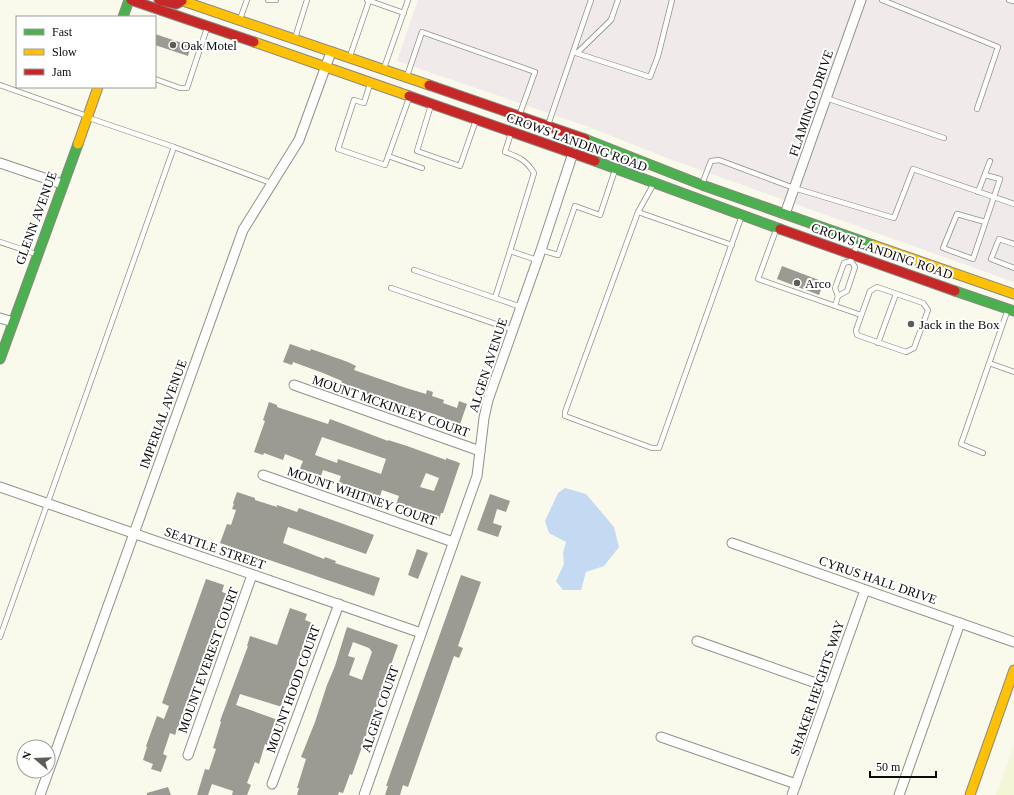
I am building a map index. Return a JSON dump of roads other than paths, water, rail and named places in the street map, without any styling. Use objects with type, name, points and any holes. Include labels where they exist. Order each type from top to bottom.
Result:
[{"type":"main road","name":"CROWS LANDING ROAD","points":[[130,0],[152,10],[208,26],[573,153],[777,228],[853,258],[1011,309]]},
{"type":"main road","points":[[123,16],[130,0]]},
{"type":"main road","name":"CROWS LANDING ROAD","points":[[159,0],[176,4],[182,0],[547,126],[702,185],[1014,294]]},
{"type":"main road","points":[[222,31],[244,31],[287,43],[294,39]]},
{"type":"main road","name":"GLENN AVENUE","points":[[0,359],[98,88]]},
{"type":"main road","points":[[457,112],[474,110],[534,129],[547,126]]},
{"type":"main road","points":[[573,153],[577,149],[586,148],[622,160],[631,157]]},
{"type":"main road","points":[[741,216],[745,212],[751,211],[763,213],[782,213]]},
{"type":"main road","points":[[970,795],[1014,670]]},
{"type":"street","name":"FLAMINGO DRIVE","points":[[782,213],[794,188],[861,0]]},
{"type":"street","name":"IMPERIAL AVENUE","points":[[40,795],[243,230],[299,140],[331,52]]},
{"type":"street","name":"ALGEN AVENUE","points":[[421,633],[477,476],[484,418],[488,400],[541,250],[573,153]]},
{"type":"street","points":[[0,162],[62,184]]},
{"type":"street","points":[[0,318],[13,322]]},
{"type":"street","name":"MOUNT MCKINLEY COURT","points":[[294,385],[480,451]]},
{"type":"street","name":"MOUNT WHITNEY COURT","points":[[263,475],[453,542]]},
{"type":"street","name":"SEATTLE STREET","points":[[0,487],[421,633]]},
{"type":"street","name":"CYRUS HALL DRIVE","points":[[732,543],[1014,642]]},
{"type":"street","name":"MOUNT EVEREST COURT","points":[[188,755],[252,575]]},
{"type":"street","name":"SHAKER HEIGHTS WAY","points":[[792,795],[865,590]]},
{"type":"street","name":"MOUNT HOOD COURT","points":[[272,784],[339,604]]},
{"type":"street","points":[[899,795],[960,623]]},
{"type":"street","name":"ALGEN COURT","points":[[364,795],[421,633]]},
{"type":"street","points":[[697,641],[830,688]]},
{"type":"street","points":[[661,737],[796,784]]},
{"type":"lane","points":[[240,21],[247,0]]},
{"type":"lane","points":[[268,0],[276,0]]},
{"type":"lane","points":[[294,39],[307,0]]},
{"type":"lane","points":[[349,58],[367,0],[404,13]]},
{"type":"lane","points":[[384,70],[408,0]]},
{"type":"lane","points":[[547,126],[575,52],[591,0]]},
{"type":"lane","points":[[575,52],[611,20],[618,0]]},
{"type":"lane","points":[[575,52],[650,77],[658,56],[672,0]]},
{"type":"lane","points":[[882,0],[998,47],[977,109]]},
{"type":"lane","points":[[1009,0],[1014,1]]},
{"type":"lane","points":[[156,79],[184,89],[187,88],[208,26]]},
{"type":"lane","points":[[406,78],[422,32],[535,72],[519,117]]},
{"type":"lane","points":[[371,83],[364,103],[354,100],[338,149],[385,165],[409,96]]},
{"type":"lane","points":[[0,85],[271,183]]},
{"type":"lane","points":[[826,98],[944,138]]},
{"type":"lane","points":[[432,104],[417,150],[460,166],[476,119]]},
{"type":"lane","points":[[495,298],[534,173],[529,164],[505,152],[512,132]]},
{"type":"lane","points":[[0,637],[174,147]]},
{"type":"lane","points":[[388,156],[422,168]]},
{"type":"lane","points":[[702,185],[711,162],[719,160],[794,188],[894,218],[913,169],[1014,204]]},
{"type":"lane","points":[[978,192],[990,161]]},
{"type":"lane","points":[[541,250],[558,255],[575,206],[600,214],[616,169]]},
{"type":"lane","points":[[985,175],[1000,179],[973,259],[943,248],[957,214],[985,222]]},
{"type":"lane","points":[[654,184],[638,212],[565,412],[565,416],[652,448],[659,448],[741,216]]},
{"type":"lane","points":[[638,212],[732,245]]},
{"type":"lane","points":[[777,228],[758,279],[861,315]]},
{"type":"lane","points":[[1014,244],[999,239],[991,259],[1014,268]]},
{"type":"lane","points":[[838,296],[847,291],[855,267],[853,258],[859,240]]},
{"type":"lane","points":[[0,242],[37,255]]},
{"type":"lane","points":[[510,251],[537,260]]},
{"type":"lane","points":[[835,306],[838,296],[835,288],[844,263],[853,258]]},
{"type":"lane","points":[[414,270],[521,307]]},
{"type":"lane","points":[[877,287],[923,303],[928,310],[914,348],[906,352],[857,335],[856,330],[861,315],[870,291],[877,287]]},
{"type":"lane","points":[[391,288],[513,330]]},
{"type":"lane","points":[[878,343],[896,294]]},
{"type":"lane","points":[[983,453],[961,444],[988,363],[1011,309]]},
{"type":"lane","points":[[988,363],[1014,372]]},
{"type":"water","points":[[565,488],[586,494],[614,527],[619,547],[604,566],[586,572],[581,590],[563,590],[556,581],[564,564],[563,553],[566,542],[549,533],[545,521],[558,493]]},
{"type":"place","name":"Oak Motel","points":[[173,45]]},
{"type":"place","name":"Arco","points":[[797,283]]},
{"type":"place","name":"Jack in the Box","points":[[911,324]]}]
